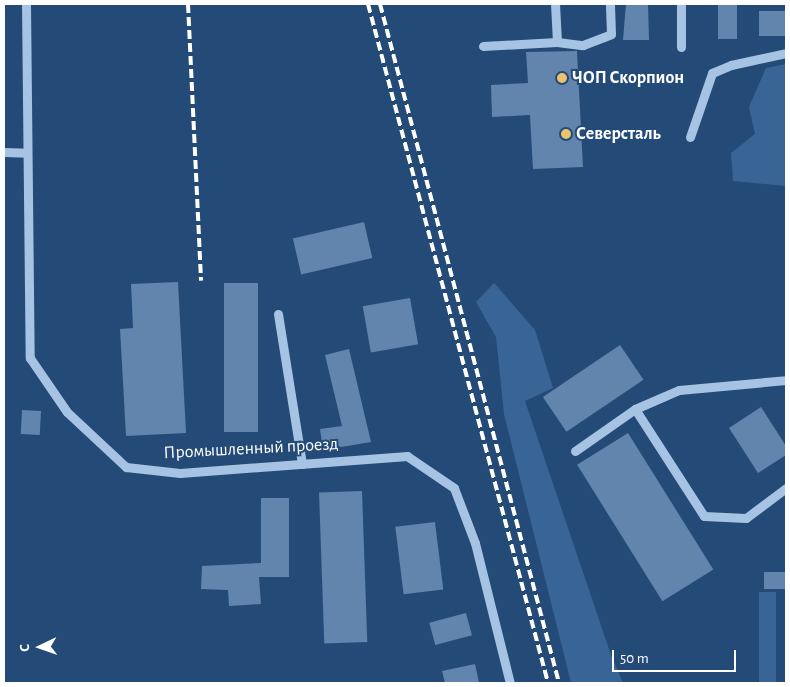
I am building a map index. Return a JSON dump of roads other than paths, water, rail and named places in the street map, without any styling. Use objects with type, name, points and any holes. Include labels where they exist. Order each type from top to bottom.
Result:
[{"type":"street","name":"Промышленный проезд","points":[[26,4],[30,358],[67,412],[126,467],[180,473],[407,456],[454,488],[476,543],[510,683]]},
{"type":"street","points":[[555,4],[557,42]]},
{"type":"street","points":[[483,46],[557,42],[583,45],[611,34],[610,4]]},
{"type":"street","points":[[681,4],[681,48]]},
{"type":"street","points":[[690,137],[712,74],[731,65],[786,53]]},
{"type":"street","points":[[4,152],[27,153]]},
{"type":"street","points":[[278,314],[302,464]]},
{"type":"street","points":[[575,451],[635,409],[679,390],[786,380]]},
{"type":"street","points":[[635,409],[704,516],[746,518],[786,488]]},
{"type":"railway","points":[[188,4],[201,281]]},
{"type":"railway","points":[[368,4],[548,683]]},
{"type":"railway","points":[[380,4],[559,683]]},
{"type":"place","name":"ЧОП Скорпион","points":[[562,78]]},
{"type":"place","name":"Северсталь","points":[[566,134]]}]
